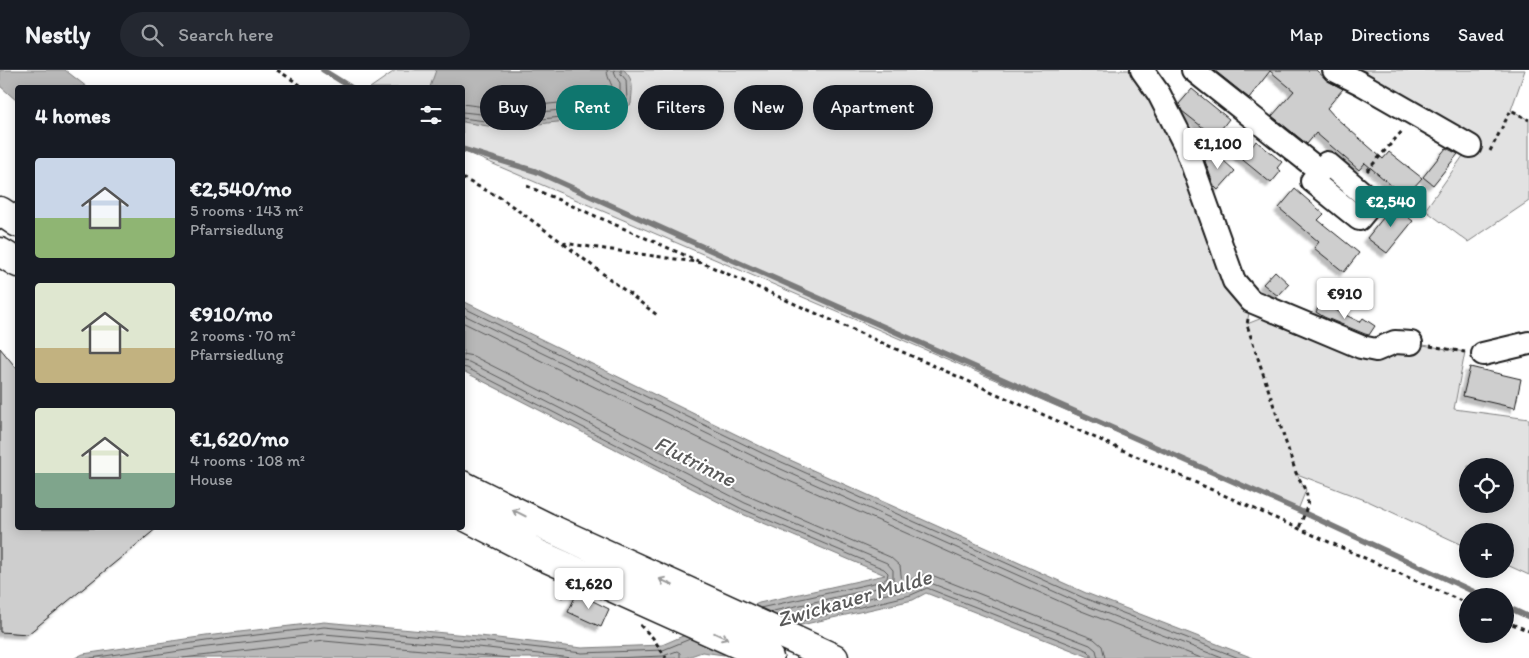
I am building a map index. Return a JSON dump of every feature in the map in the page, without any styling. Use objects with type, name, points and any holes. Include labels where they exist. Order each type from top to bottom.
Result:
[{"type":"main road","points":[[0,211],[15,221]]},
{"type":"main road","points":[[0,252],[15,261]]},
{"type":"main road","points":[[465,486],[547,527],[834,658]]},
{"type":"main road","points":[[465,517],[538,554],[766,657]]},
{"type":"street","points":[[1142,70],[1159,94],[1186,147],[1234,281],[1251,301],[1361,347],[1376,350],[1395,342],[1411,344]]},
{"type":"street","points":[[1193,70],[1320,172]]},
{"type":"street","points":[[1334,70],[1470,146]]},
{"type":"street","points":[[1327,163],[1373,202],[1359,219],[1312,181],[1320,172],[1327,163]]},
{"type":"street","points":[[1483,354],[1529,343]]},
{"type":"path","points":[[277,70],[300,85]]},
{"type":"path","points":[[1470,146],[1488,156],[1511,110],[1529,120]]},
{"type":"path","points":[[1354,186],[1416,115]]},
{"type":"path","points":[[465,180],[501,198],[657,315]]},
{"type":"path","points":[[527,186],[1459,600]]},
{"type":"path","points":[[563,244],[703,263]]},
{"type":"path","points":[[1251,301],[1247,325],[1296,473],[1306,490],[1310,502],[1299,528]]},
{"type":"path","points":[[1411,344],[1483,354]]},
{"type":"path","points":[[1514,625],[1529,631]]},
{"type":"path","points":[[653,638],[666,658]]},
{"type":"shaded area","points":[[396,70],[1142,70],[1251,301],[1247,324],[1272,314],[1361,351],[1411,343],[1465,352],[1454,409],[1529,419],[1529,575],[1514,568],[1514,523],[1459,523],[1459,543],[1370,502],[1297,474],[1306,490],[1298,510],[465,152],[465,85],[374,85]]},
{"type":"shaded area","points":[[1334,70],[1525,70],[1511,110],[1529,120],[1529,201],[1468,242],[1425,210],[1470,146]]},
{"type":"water","points":[[0,70],[65,70],[84,85],[15,85],[15,99],[0,86]]},
{"type":"water","points":[[436,70],[624,70],[631,82],[631,104],[628,106],[628,85],[556,85],[556,122],[546,123],[546,85],[480,85],[480,125],[465,122],[465,85],[431,85]]},
{"type":"water","points":[[465,302],[768,450],[1086,593],[1253,658],[1092,658],[926,593],[913,600],[801,625],[724,655],[702,652],[685,658],[75,658],[83,654],[206,636],[324,622],[489,637],[582,648],[662,645],[759,603],[885,575],[740,513],[465,372]]},
{"type":"building","points":[[1214,70],[1316,70],[1328,81],[1343,89],[1327,108],[1335,117],[1383,159],[1389,152],[1422,178],[1405,197],[1365,163],[1359,170],[1316,133],[1307,144],[1272,116],[1294,91],[1270,71],[1249,98]]},
{"type":"building","points":[[1192,89],[1229,119],[1215,137],[1182,111],[1179,104]]},
{"type":"building","points":[[1256,141],[1282,162],[1277,168],[1281,171],[1271,183],[1238,156],[1247,145],[1251,148]]},
{"type":"building","points":[[1446,148],[1458,154],[1433,185],[1423,177]]},
{"type":"building","points":[[1213,151],[1235,171],[1218,190],[1214,186],[1205,161]]},
{"type":"building","points":[[1295,189],[1324,214],[1318,220],[1359,253],[1344,272],[1314,248],[1319,242],[1279,208]]},
{"type":"building","points":[[1396,202],[1411,215],[1409,218],[1413,221],[1387,253],[1367,238]]},
{"type":"building","points":[[1275,271],[1289,284],[1278,296],[1263,284]]},
{"type":"building","points":[[1321,303],[1360,322],[1363,318],[1375,326],[1369,335],[1324,317],[1316,312]]},
{"type":"building","points":[[0,348],[15,366],[15,530],[155,530],[28,634],[0,632]]},
{"type":"building","points":[[1470,367],[1521,379],[1515,408],[1463,396]]},
{"type":"building","points":[[577,593],[609,609],[601,627],[568,612]]},
{"type":"waterway","points":[[323,70],[347,85]]},
{"type":"waterway","points":[[465,150],[535,171],[1298,510],[1466,588]]},
{"type":"waterway","points":[[1514,610],[1529,617]]},
{"type":"water label","name":"Flutrinne","points":[[695,461]]},
{"type":"water label","name":"Zwickauer Mulde","points":[[854,598]]}]
